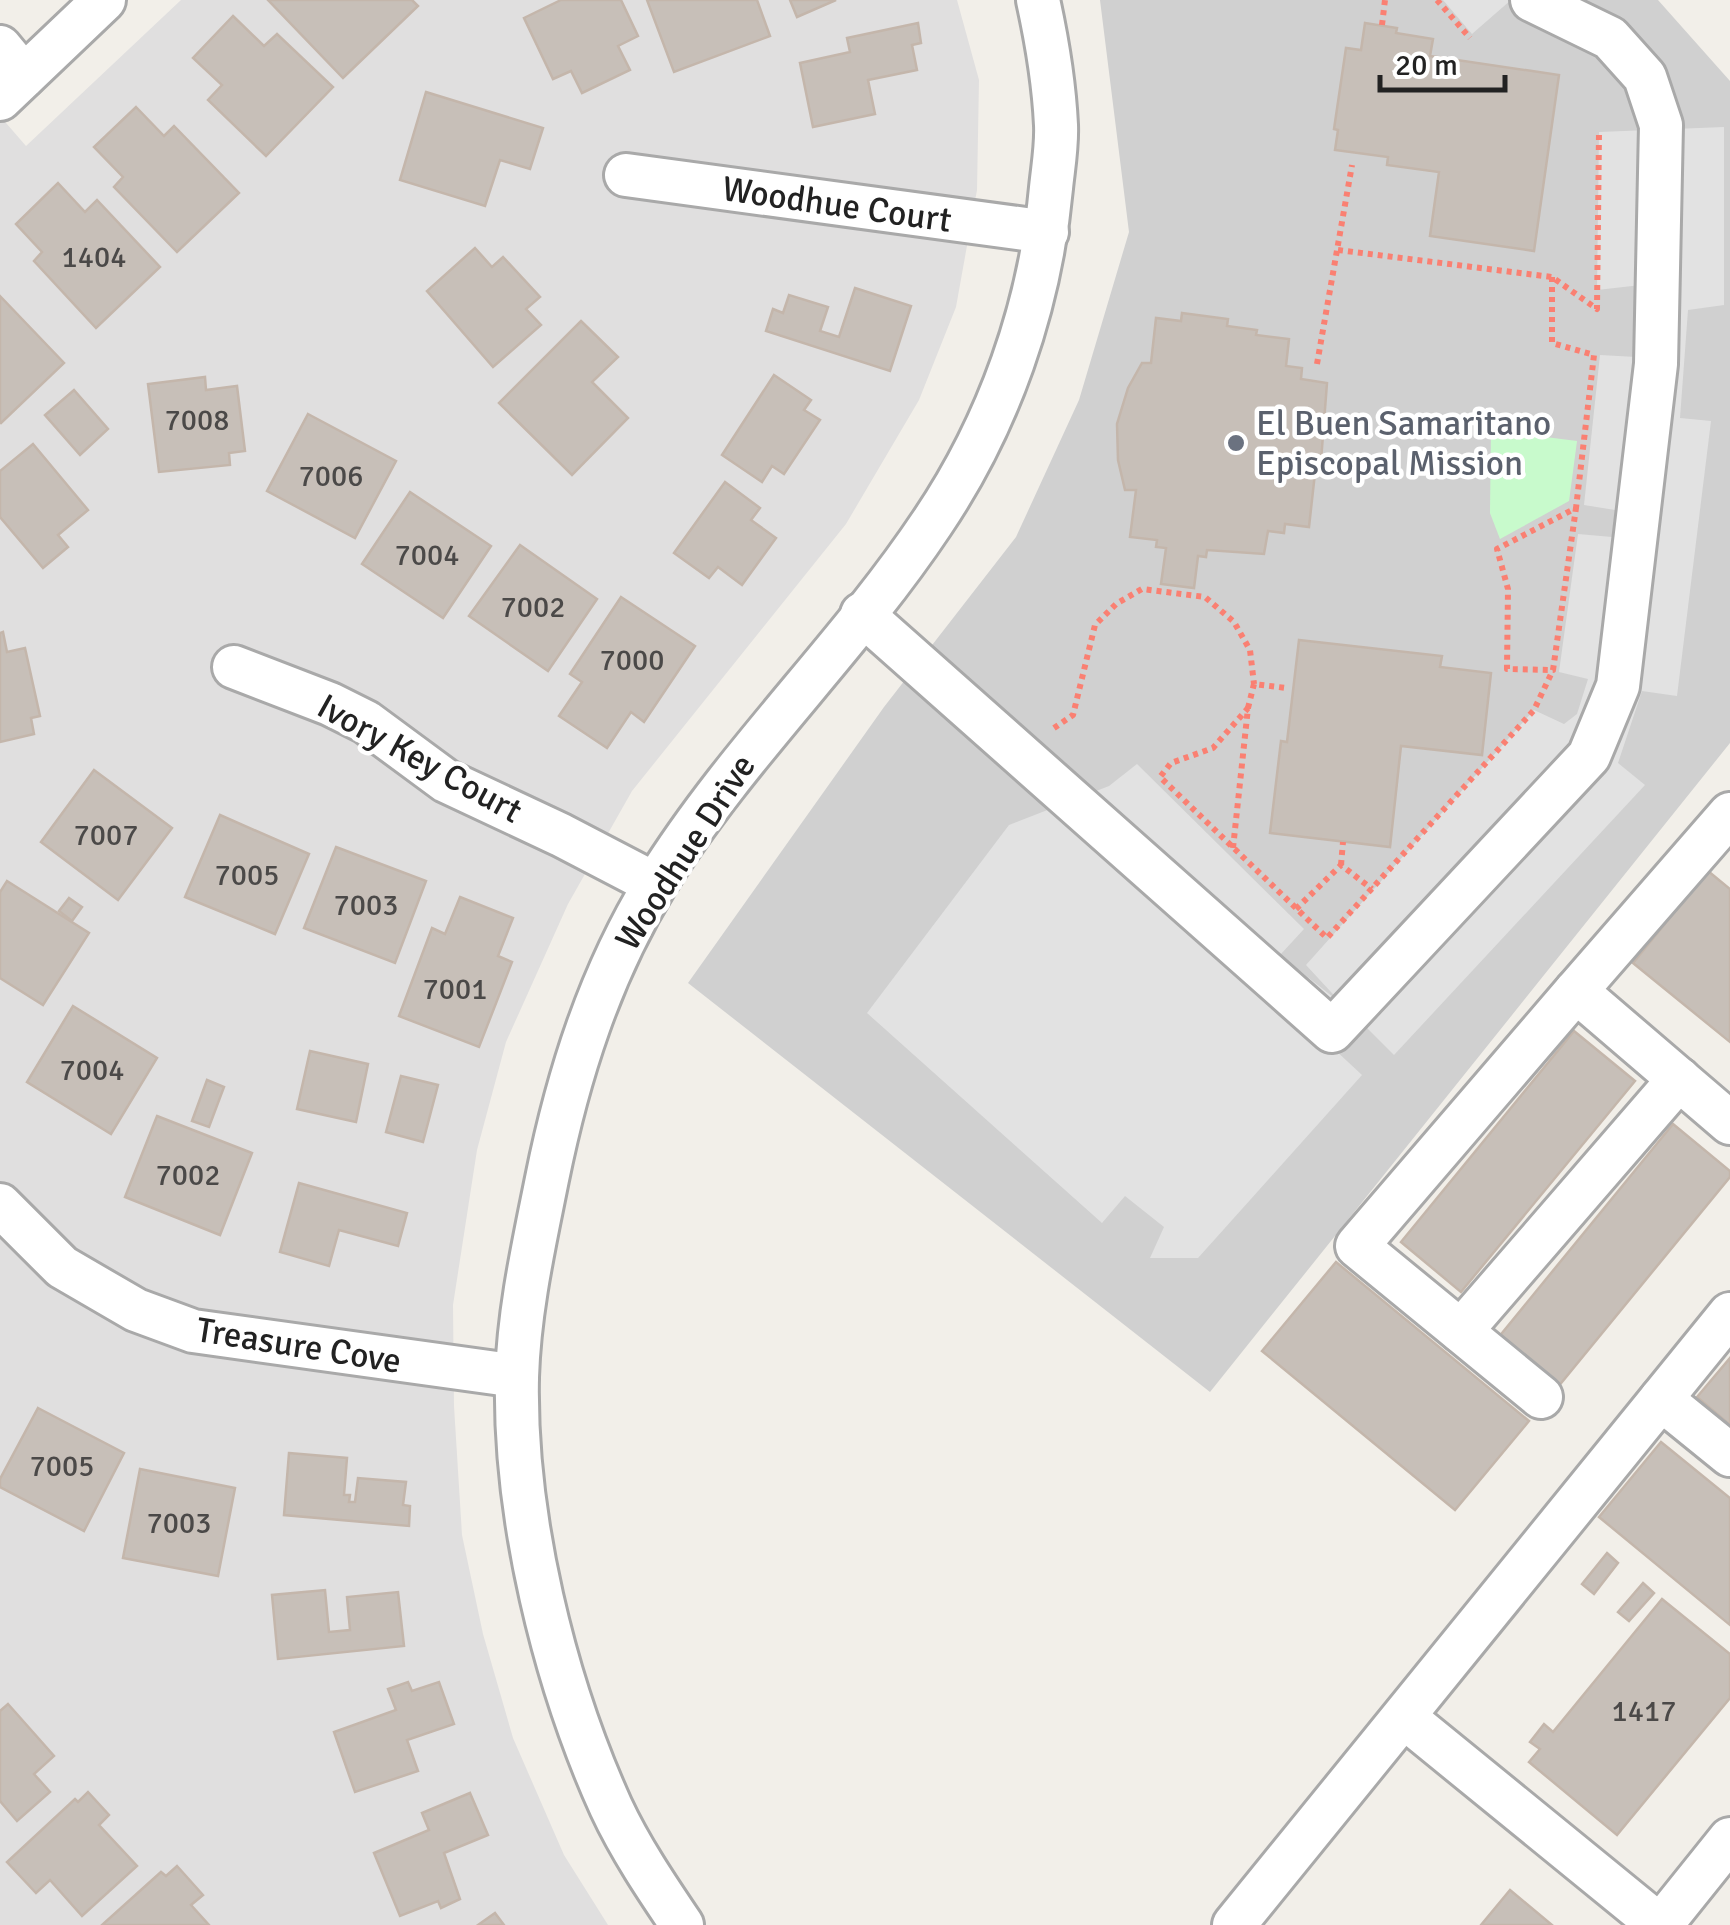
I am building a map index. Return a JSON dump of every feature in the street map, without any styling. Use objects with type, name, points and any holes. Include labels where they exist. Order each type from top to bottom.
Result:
[{"type":"street","points":[[8,74],[104,0]]},
{"type":"street","name":"Woodhue Drive","points":[[682,1925],[612,1810],[572,1704],[542,1600],[521,1464],[517,1376],[530,1263],[580,1043],[615,956],[655,884],[718,791],[933,523],[977,445],[1013,367],[1047,232],[1057,130],[1038,0]]},
{"type":"street","points":[[862,614],[1332,1031],[1589,756],[1618,686],[1656,364],[1661,125],[1646,77],[1610,38],[1532,0]]},
{"type":"street","name":"Woodhue Court","points":[[626,176],[1047,232]]},
{"type":"street","name":"Ivory Key Court","points":[[234,666],[366,722],[446,780],[655,884]]},
{"type":"street","points":[[1542,1397],[1357,1246],[1576,991],[1725,831]]},
{"type":"street","points":[[1576,991],[1730,1124]]},
{"type":"street","points":[[1461,1331],[1679,1079]]},
{"type":"street","name":"Treasure Cove","points":[[0,1205],[62,1267],[136,1310],[192,1332],[517,1376]]},
{"type":"street","points":[[1234,1925],[1730,1314]]},
{"type":"street","points":[[1660,1400],[1730,1455]]},
{"type":"street","points":[[1404,1716],[1660,1925],[1730,1839]]},
{"type":"path","points":[[1382,26],[1384,0]]},
{"type":"path","points":[[1438,0],[1470,38]]},
{"type":"path","points":[[1338,250],[1552,277],[1597,309],[1600,132]]},
{"type":"path","points":[[1317,364],[1352,165]]},
{"type":"path","points":[[1248,708],[1212,748],[1172,763],[1160,778],[1326,938],[1534,710],[1554,670],[1594,355],[1552,343],[1552,277]]},
{"type":"path","points":[[1554,670],[1508,669],[1508,589],[1497,549],[1576,508]]},
{"type":"path","points":[[1047,733],[1072,714],[1095,626],[1116,604],[1142,589],[1205,597],[1234,622],[1250,650],[1254,684],[1233,848]]},
{"type":"path","points":[[1254,684],[1286,688]]},
{"type":"path","points":[[1296,909],[1341,865],[1343,842]]},
{"type":"path","points":[[1341,865],[1372,889]]},
{"type":"shaded area","points":[[181,0],[957,0],[979,80],[977,190],[956,307],[919,400],[846,524],[632,791],[568,904],[506,1042],[477,1150],[453,1305],[462,1535],[483,1634],[513,1738],[564,1855],[608,1925],[0,1925],[0,116],[26,146]]},
{"type":"shaded area","points":[[1100,0],[1658,0],[1730,81],[1730,743],[1210,1392],[688,983],[884,707],[1016,537],[1079,400],[1129,232]]},
{"type":"shaded area","points":[[1443,0],[1511,0],[1472,34]]},
{"type":"shaded area","points":[[1724,127],[1724,305],[1688,310],[1680,418],[1711,421],[1677,696],[1642,691],[1618,763],[1645,785],[1394,1055],[1361,1022],[1333,1048],[1362,1075],[1198,1258],[1150,1258],[1164,1227],[1125,1196],[1102,1223],[867,1013],[1009,825],[1109,786],[1137,764],[1304,929],[1280,955],[1343,1005],[1306,965],[1534,710],[1564,724],[1577,714],[1588,679],[1559,672],[1578,534],[1612,537],[1615,510],[1584,505],[1600,355],[1636,357],[1641,285],[1597,290],[1599,132]]},
{"type":"green space","points":[[1491,430],[1577,441],[1569,501],[1500,539],[1490,513]]},
{"type":"building","points":[[268,0],[412,0],[418,6],[343,78]]},
{"type":"building","points":[[561,0],[621,0],[638,36],[618,46],[630,70],[582,93],[571,71],[553,79],[524,18]]},
{"type":"building","points":[[647,0],[757,0],[770,36],[674,72]]},
{"type":"building","points":[[790,0],[836,0],[797,17]]},
{"type":"building","points":[[233,16],[264,46],[277,34],[333,87],[266,156],[208,100],[222,85],[193,58]]},
{"type":"building","points":[[918,23],[921,43],[912,45],[917,70],[868,80],[875,114],[813,127],[800,63],[850,52],[847,38]]},
{"type":"building","points":[[1365,23],[1433,39],[1430,56],[1559,75],[1534,251],[1430,236],[1439,172],[1387,165],[1388,157],[1335,150],[1338,130],[1334,129],[1346,48],[1361,50]]},
{"type":"building","points":[[426,92],[543,128],[530,169],[500,160],[485,206],[400,180]]},
{"type":"building","points":[[136,107],[164,136],[174,126],[239,193],[177,252],[114,187],[123,177],[94,147]]},
{"type":"building","points":[[58,183],[85,212],[97,200],[160,267],[96,328],[34,261],[42,252],[16,224]]},
{"type":"building","points":[[475,248],[492,267],[503,257],[540,297],[526,309],[541,325],[493,367],[427,291]]},
{"type":"building","points":[[855,288],[911,306],[890,371],[766,331],[773,309],[783,313],[789,295],[828,307],[820,331],[839,337]]},
{"type":"building","points":[[0,296],[64,363],[1,423],[0,422]]},
{"type":"building","points":[[1182,313],[1228,319],[1227,326],[1289,339],[1286,366],[1302,368],[1301,379],[1327,383],[1320,474],[1315,473],[1309,527],[1285,524],[1284,533],[1268,531],[1264,554],[1207,550],[1206,557],[1198,556],[1194,588],[1161,584],[1166,548],[1156,547],[1157,540],[1130,537],[1136,490],[1125,490],[1118,460],[1117,424],[1128,388],[1142,363],[1151,363],[1156,318],[1181,321]]},
{"type":"building","points":[[581,321],[618,357],[592,382],[628,418],[572,475],[499,403]]},
{"type":"building","points":[[774,375],[811,400],[804,410],[820,420],[784,474],[772,466],[762,482],[722,455]]},
{"type":"building","points":[[205,377],[206,390],[237,386],[245,451],[229,453],[230,465],[159,472],[148,384]]},
{"type":"building","points":[[74,390],[108,429],[80,455],[45,415]]},
{"type":"building","points":[[308,414],[396,461],[355,538],[267,491]]},
{"type":"building","points":[[33,444],[88,510],[58,535],[68,547],[43,568],[0,517],[0,471]]},
{"type":"building","points":[[725,482],[760,508],[751,520],[776,538],[742,585],[718,567],[709,578],[674,553]]},
{"type":"building","points":[[410,492],[491,546],[443,618],[362,564]]},
{"type":"building","points":[[520,545],[597,599],[548,671],[469,616]]},
{"type":"building","points":[[621,597],[695,646],[644,722],[631,712],[607,748],[559,716],[582,682],[570,674]]},
{"type":"building","points":[[3,632],[7,652],[25,648],[40,716],[31,718],[34,734],[0,742],[0,633]]},
{"type":"building","points":[[1299,640],[1442,656],[1440,667],[1491,673],[1482,755],[1401,746],[1390,847],[1270,833],[1281,741],[1287,742]]},
{"type":"building","points":[[94,770],[172,828],[118,900],[41,842]]},
{"type":"building","points":[[220,815],[309,854],[275,934],[185,897]]},
{"type":"building","points":[[336,847],[426,881],[395,963],[304,928]]},
{"type":"building","points":[[1708,871],[1730,889],[1730,1042],[1633,963]]},
{"type":"building","points":[[7,881],[89,933],[43,1005],[0,978],[0,892]]},
{"type":"building","points":[[460,897],[513,918],[498,956],[512,962],[479,1047],[399,1016],[432,928],[445,934]]},
{"type":"building","points":[[69,898],[82,907],[72,921],[59,911]]},
{"type":"building","points":[[73,1006],[157,1058],[111,1134],[27,1082]]},
{"type":"building","points":[[1574,1031],[1635,1081],[1461,1292],[1401,1242]]},
{"type":"building","points":[[310,1051],[368,1064],[356,1122],[297,1109]]},
{"type":"building","points":[[401,1076],[438,1085],[423,1142],[386,1132]]},
{"type":"building","points":[[207,1080],[224,1087],[209,1127],[192,1121]]},
{"type":"building","points":[[157,1116],[252,1153],[220,1235],[125,1197]]},
{"type":"building","points":[[1673,1124],[1730,1171],[1730,1177],[1553,1393],[1493,1344]]},
{"type":"building","points":[[299,1183],[407,1213],[398,1246],[339,1230],[329,1266],[280,1252]]},
{"type":"building","points":[[1336,1262],[1529,1421],[1455,1510],[1262,1351]]},
{"type":"building","points":[[1730,1358],[1730,1425],[1697,1397]]},
{"type":"building","points":[[38,1408],[124,1453],[84,1531],[0,1487],[0,1479]]},
{"type":"building","points":[[1661,1442],[1730,1498],[1730,1625],[1599,1517]]},
{"type":"building","points":[[289,1453],[347,1458],[344,1495],[350,1495],[349,1502],[355,1502],[358,1478],[406,1482],[403,1505],[410,1506],[409,1526],[284,1515]]},
{"type":"building","points":[[140,1469],[235,1488],[218,1576],[123,1558]]},
{"type":"building","points":[[1607,1553],[1618,1563],[1594,1594],[1582,1584]]},
{"type":"building","points":[[1643,1583],[1654,1593],[1629,1621],[1618,1612]]},
{"type":"building","points":[[325,1590],[329,1632],[350,1630],[347,1597],[398,1592],[404,1646],[278,1659],[272,1595]]},
{"type":"building","points":[[1662,1599],[1730,1654],[1730,1698],[1617,1835],[1529,1762],[1540,1749],[1530,1742],[1544,1724],[1553,1732]]},
{"type":"building","points":[[408,1682],[412,1691],[439,1682],[454,1724],[407,1740],[418,1771],[355,1792],[334,1732],[396,1710],[388,1689]]},
{"type":"building","points":[[8,1704],[54,1756],[34,1774],[50,1792],[17,1821],[0,1801],[0,1711]]},
{"type":"building","points":[[88,1792],[109,1815],[99,1825],[137,1866],[82,1916],[50,1880],[36,1893],[7,1862],[75,1799],[78,1802]]},
{"type":"building","points":[[470,1793],[488,1835],[444,1853],[460,1899],[441,1908],[438,1901],[400,1916],[374,1853],[429,1830],[422,1813]]},
{"type":"building","points":[[177,1866],[203,1895],[191,1905],[209,1925],[102,1925],[161,1872],[166,1876]]},
{"type":"building","points":[[1510,1890],[1552,1925],[1481,1925]]},
{"type":"building","points":[[495,1913],[504,1925],[478,1925]]},
{"type":"place","name":"El Buen Samaritano Episcopal Mission","points":[[1236,443]]}]
